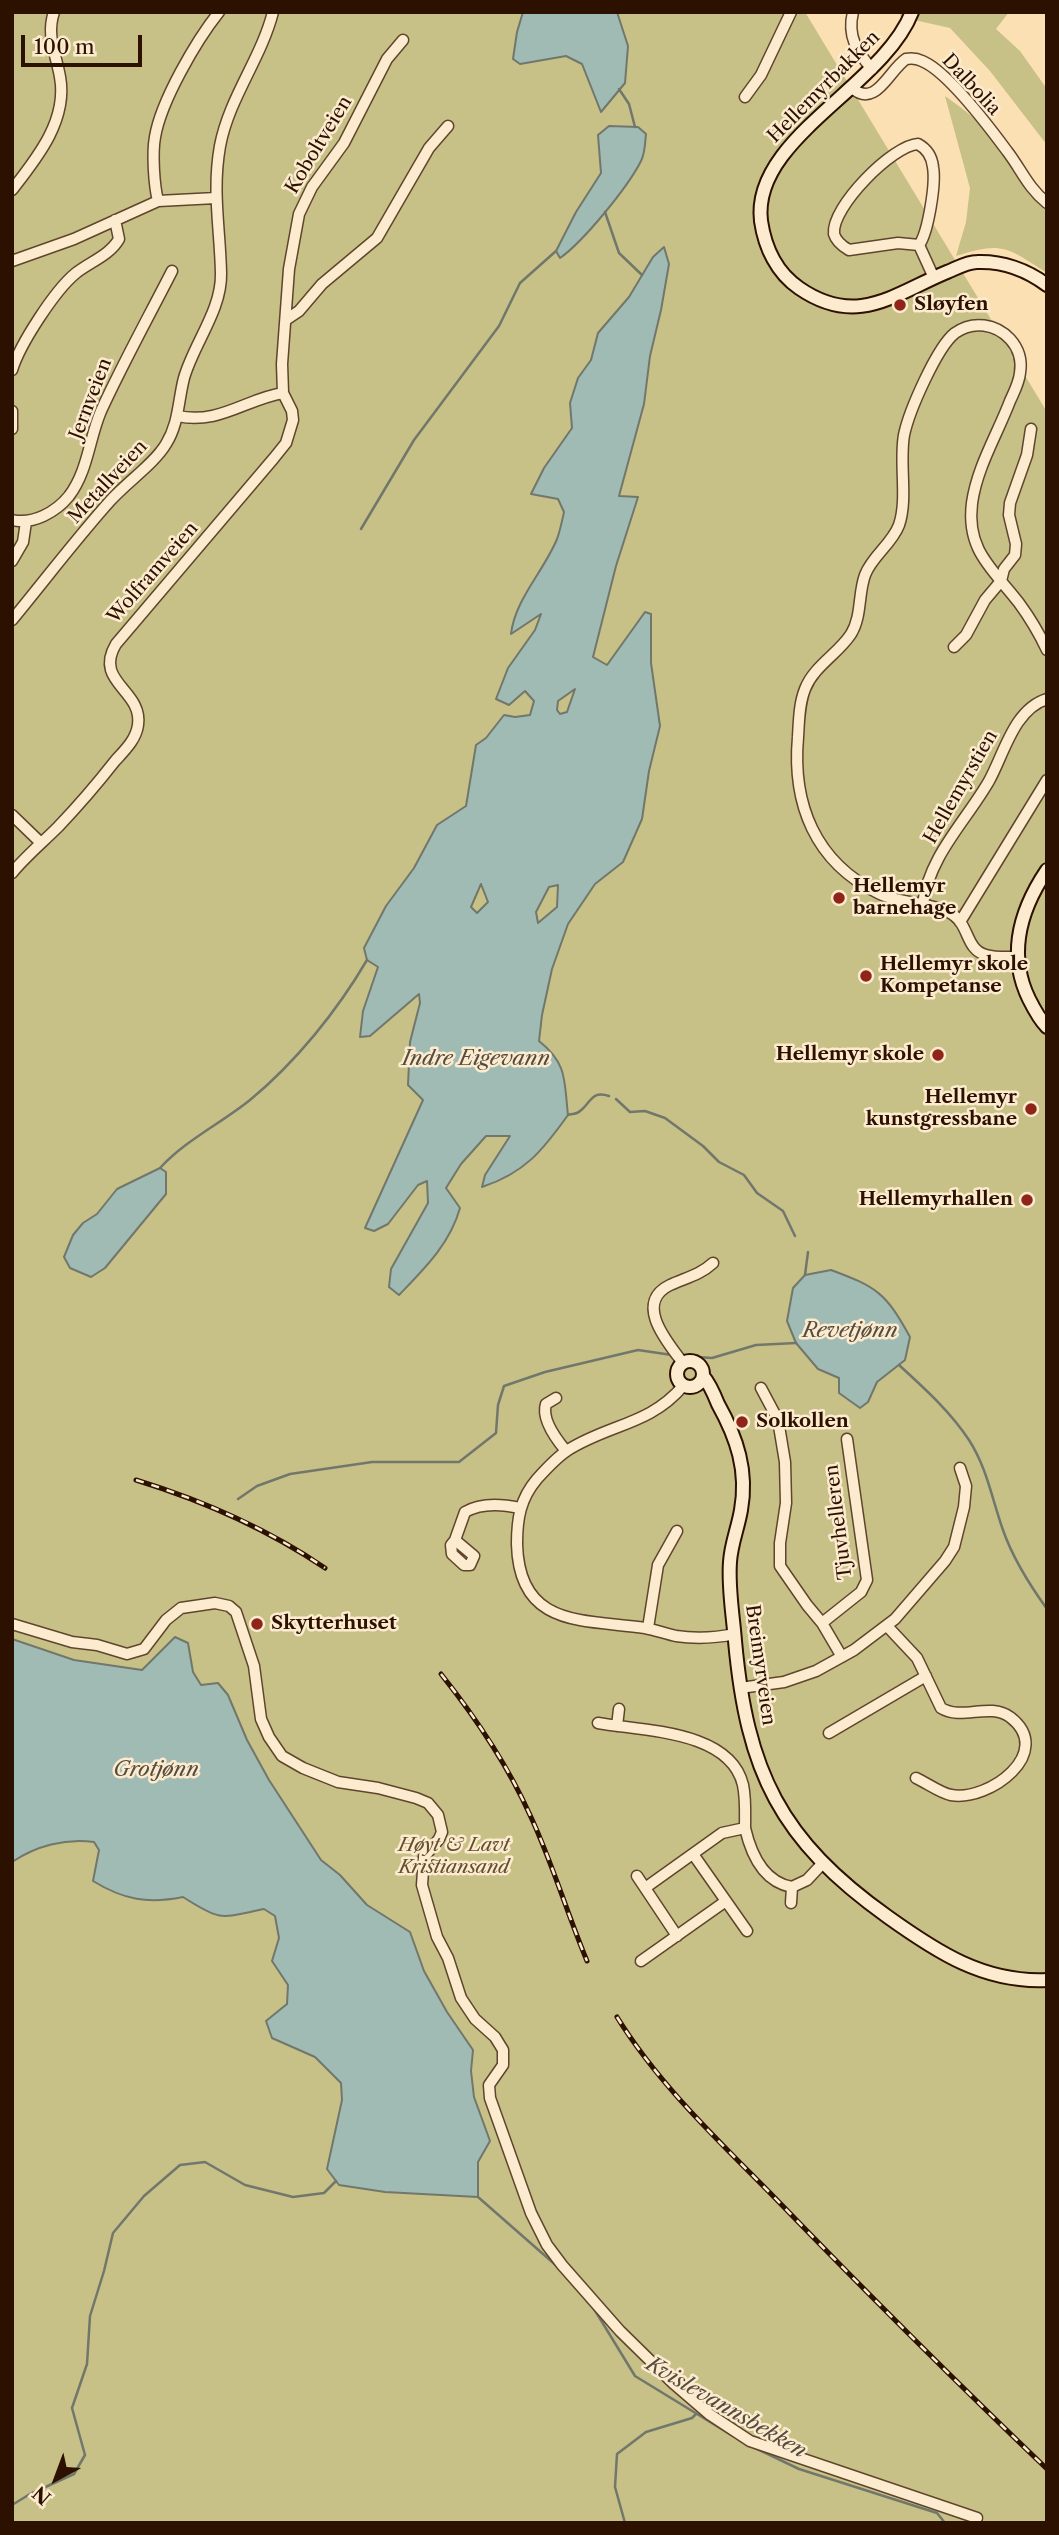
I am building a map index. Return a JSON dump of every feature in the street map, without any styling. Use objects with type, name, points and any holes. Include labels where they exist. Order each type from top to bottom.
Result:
[{"type":"street","points":[[12,190],[47,140],[59,111],[60,79],[51,42],[54,12]]},
{"type":"street","points":[[158,201],[154,147],[157,128],[179,77],[219,12]]},
{"type":"street","name":"Metallveien","points":[[12,620],[110,502],[159,454],[170,436],[178,416],[186,369],[219,291],[221,273],[216,198],[219,155],[226,124],[255,61],[273,12]]},
{"type":"street","points":[[745,97],[761,75],[791,12]]},
{"type":"street","points":[[853,12],[853,41],[872,69]]},
{"type":"street","name":"Hellemyrbakken","points":[[912,12],[897,40],[872,69],[796,140],[769,176],[761,212],[763,231],[774,261],[792,283],[802,290],[825,302],[841,306],[867,306],[890,300],[969,264],[992,263],[1018,269],[1047,285]]},
{"type":"street","name":"Koboltveien","points":[[283,393],[282,364],[289,269],[296,226],[304,200],[344,143],[387,59],[403,40]]},
{"type":"street","name":"Dalbolia","points":[[852,88],[861,95],[874,93],[901,62],[912,58],[923,61],[945,78],[987,126],[1007,151],[1028,185],[1047,203]]},
{"type":"street","points":[[287,319],[299,311],[322,284],[377,238],[429,148],[448,126]]},
{"type":"street","points":[[916,144],[927,152],[933,168],[924,236],[919,245],[898,243],[849,250],[837,241],[834,235],[837,221],[869,173],[903,148],[916,144]]},
{"type":"street","points":[[12,261],[74,239],[158,201],[216,198]]},
{"type":"street","points":[[12,370],[18,355],[63,285],[116,246],[119,239],[115,220]]},
{"type":"street","points":[[919,245],[934,278]]},
{"type":"street","name":"Jernveien","points":[[26,522],[54,509],[74,488],[84,468],[97,422],[117,376],[172,271]]},
{"type":"street","points":[[1017,957],[990,956],[980,952],[971,944],[960,922],[948,911],[898,901],[873,891],[848,874],[822,845],[805,814],[798,788],[797,744],[805,688],[816,671],[850,636],[858,618],[866,573],[892,538],[900,521],[901,457],[912,410],[946,343],[956,332],[973,326],[992,327],[1004,334],[1015,345],[1021,362],[1019,380],[985,459],[972,506],[974,541],[985,562],[1033,624],[1047,650]]},
{"type":"street","points":[[178,416],[196,419],[214,417],[283,393]]},
{"type":"street","name":"Wolframveien","points":[[12,873],[70,814],[132,741],[137,731],[138,712],[135,704],[112,675],[109,663],[112,651],[286,443],[293,420],[292,411],[283,393]]},
{"type":"street","points":[[12,411],[12,429]]},
{"type":"street","points":[[954,647],[967,633],[985,600],[1001,581],[1004,569],[1016,551],[1009,515],[1010,503],[1027,455],[1031,429]]},
{"type":"street","points":[[12,520],[26,522],[23,542],[12,561]]},
{"type":"street","name":"Hellemyrstien","points":[[923,904],[927,886],[945,848],[989,781],[1016,728],[1030,709],[1047,699]]},
{"type":"street","points":[[960,922],[1047,780]]},
{"type":"street","points":[[12,815],[41,843]]},
{"type":"street","points":[[1047,870],[1034,888],[1025,910],[1017,957],[1027,995],[1047,1027]]},
{"type":"street","points":[[683,1363],[655,1322],[654,1301],[664,1289],[699,1274],[713,1263]]},
{"type":"street","points":[[688,1387],[676,1377],[683,1363],[691,1361],[699,1364],[703,1376],[700,1383],[688,1387],[649,1415],[566,1451],[531,1486],[520,1508],[518,1550],[522,1575],[528,1591],[542,1605],[556,1615],[573,1620],[648,1628],[692,1638],[735,1634]]},
{"type":"street","name":"Breimyrveien","points":[[703,1376],[735,1436],[742,1472],[743,1501],[730,1563],[740,1688],[749,1735],[767,1783],[787,1820],[822,1864],[864,1900],[934,1950],[980,1972],[1007,1978],[1047,1980]]},
{"type":"street","name":"Breimyrveien","points":[[688,1387],[720,1407]]},
{"type":"street","points":[[761,1388],[778,1420],[785,1462],[786,1503],[781,1532],[780,1566],[822,1623],[842,1657]]},
{"type":"street","points":[[556,1398],[546,1404],[545,1412],[554,1434],[566,1451]]},
{"type":"street","name":"Tjuvhelleren","points":[[822,1623],[861,1592],[867,1580],[847,1439]]},
{"type":"street","points":[[740,1688],[793,1680],[816,1671],[887,1626],[921,1590],[951,1552],[964,1507],[966,1486],[960,1468]]},
{"type":"street","points":[[455,1540],[460,1522],[468,1510],[500,1504],[520,1508]]},
{"type":"street","points":[[648,1628],[658,1565],[677,1531]]},
{"type":"street","points":[[12,1624],[72,1642],[97,1645],[127,1654],[144,1649],[166,1620],[181,1608],[208,1603],[231,1607],[236,1612],[242,1637],[252,1658],[264,1726],[282,1756],[338,1782],[378,1788],[416,1798],[428,1803],[438,1815],[442,1828],[440,1837],[428,1849],[422,1863],[424,1892],[437,1937],[461,1998],[475,2019],[495,2037],[503,2050],[503,2065],[489,2085],[489,2098],[534,2220],[547,2245],[562,2265],[649,2362],[694,2402],[738,2435],[799,2459],[977,2518]]},
{"type":"street","points":[[887,1626],[917,1658],[937,1704],[946,1711],[958,1714],[994,1711],[1009,1717],[1021,1731],[1024,1754],[1019,1767],[993,1785],[975,1792],[950,1795],[916,1778]]},
{"type":"street","points":[[829,1734],[926,1676]]},
{"type":"street","points":[[617,1726],[619,1709]]},
{"type":"street","points":[[598,1723],[687,1738],[706,1744],[723,1754],[736,1769],[743,1784],[745,1828],[750,1848],[759,1864],[778,1882],[792,1887],[807,1881],[822,1864]]},
{"type":"street","points":[[645,1888],[722,1833],[745,1828]]},
{"type":"street","points":[[693,1854],[747,1931]]},
{"type":"street","points":[[637,1876],[677,1936]]},
{"type":"street","points":[[791,1903],[792,1887]]},
{"type":"street","points":[[641,1961],[726,1901]]},
{"type":"green space","name":"Høyt & Lavt Kristiansand","points":[[12,12],[805,12],[1047,412],[1047,2523],[12,2523]]},
{"type":"green space","points":[[899,12],[1009,12],[996,29],[1020,51],[1047,89],[1047,145],[990,71],[950,28],[901,17]]},
{"type":"green space","points":[[945,96],[989,133],[1025,187],[1047,208],[1047,273],[1004,249],[984,249],[956,256],[966,222],[970,188]]},
{"type":"water","points":[[523,12],[617,12],[628,46],[625,83],[601,112],[582,64],[566,56],[520,64],[513,59]]},
{"type":"water","points":[[609,126],[638,127],[646,134],[642,158],[635,172],[604,213],[581,240],[560,258],[556,251],[576,212],[601,173],[598,135]]},
{"type":"water","name":"Indre Eigevann","points":[[664,247],[669,264],[650,356],[644,404],[619,496],[638,497],[616,566],[593,657],[607,665],[645,612],[651,614],[651,663],[660,726],[649,771],[642,819],[623,862],[595,884],[568,924],[552,969],[539,1041],[560,1066],[565,1083],[568,1115],[532,1159],[510,1175],[482,1187],[485,1175],[510,1136],[486,1136],[461,1164],[446,1188],[460,1208],[450,1233],[418,1276],[399,1295],[389,1287],[391,1269],[428,1203],[427,1181],[418,1185],[388,1224],[374,1231],[365,1228],[423,1100],[408,1085],[410,1042],[420,1003],[419,994],[370,1036],[360,1037],[363,1011],[378,967],[367,960],[364,948],[386,906],[414,868],[437,825],[466,806],[476,745],[486,738],[504,715],[530,715],[534,701],[525,691],[509,705],[496,699],[508,668],[535,630],[541,614],[511,634],[518,609],[557,539],[564,512],[558,499],[531,494],[544,468],[572,428],[570,403],[578,378],[591,360],[598,333],[629,297],[653,257]],"holes":[[[575,689],[567,712],[560,714],[557,710],[558,701]],[[481,884],[488,902],[477,913],[471,907]],[[558,885],[557,907],[538,923],[536,912],[549,887]]]},
{"type":"water","points":[[160,1168],[166,1172],[166,1194],[105,1268],[91,1277],[70,1268],[64,1257],[73,1235],[83,1223],[97,1214],[117,1189]]},
{"type":"water","name":"Revetjønn","points":[[831,1270],[859,1281],[879,1293],[894,1310],[910,1337],[905,1360],[877,1382],[868,1402],[860,1408],[839,1393],[839,1378],[818,1369],[796,1343],[787,1321],[793,1288],[805,1275]]},
{"type":"water","name":"Grotjønn","points":[[175,1637],[188,1643],[193,1672],[201,1685],[218,1683],[228,1695],[247,1740],[269,1780],[321,1860],[340,1875],[367,1905],[410,1932],[424,1971],[473,2050],[471,2071],[474,2097],[490,2141],[478,2162],[478,2197],[385,2192],[339,2185],[327,2169],[342,2100],[341,2083],[315,2057],[272,2038],[266,2021],[287,2004],[288,1985],[272,1961],[279,1938],[275,1916],[264,1909],[222,1916],[206,1911],[183,1897],[147,1900],[115,1893],[93,1881],[99,1850],[94,1842],[51,1844],[12,1862],[12,1639],[74,1660],[142,1670]]},
{"type":"waterway","points":[[619,89],[629,104],[635,127]]},
{"type":"waterway","points":[[605,212],[619,253],[642,275]]},
{"type":"waterway","points":[[361,529],[414,440],[499,326],[520,283],[556,251]]},
{"type":"waterway","points":[[160,1168],[181,1149],[250,1100],[283,1069],[329,1017],[367,960]]},
{"type":"waterway","points":[[568,1115],[579,1112],[595,1096],[609,1096]]},
{"type":"waterway","points":[[616,1099],[630,1112],[645,1111],[665,1118],[703,1146],[719,1162],[744,1175],[757,1193],[783,1211],[795,1236]]},
{"type":"waterway","points":[[805,1275],[808,1252]]},
{"type":"waterway","points":[[682,1356],[712,1358],[756,1345],[796,1343]]},
{"type":"waterway","points":[[238,1499],[257,1486],[290,1474],[372,1462],[459,1462],[496,1433],[498,1405],[504,1386],[545,1372],[638,1350],[672,1355]]},
{"type":"waterway","points":[[899,1365],[945,1410],[969,1440],[985,1473],[1012,1551],[1047,1609]]},
{"type":"waterway","points":[[12,2505],[74,2474],[85,2455],[72,2408],[87,2364],[90,2316],[113,2233],[144,2196],[180,2165],[205,2162],[245,2185],[293,2197],[324,2193],[336,2181]]},
{"type":"waterway","name":"Kvislevannsbekken","points":[[478,2197],[559,2268]]},
{"type":"waterway","name":"Kvislevannsbekken","points":[[591,2304],[635,2376],[733,2436]]},
{"type":"waterway","points":[[625,2523],[615,2487],[617,2454],[646,2432],[692,2418],[696,2414]]},
{"type":"waterway","name":"Kvislevannsbekken","points":[[751,2446],[799,2469],[937,2513],[945,2523]]},
{"type":"railway","points":[[136,1480],[234,1517],[280,1540],[325,1568]]},
{"type":"railway","points":[[441,1674],[490,1742],[521,1796],[587,1961]]},
{"type":"railway","points":[[617,2017],[652,2066],[711,2134],[1047,2469]]},
{"type":"place","name":"Sløyfen","points":[[900,305]]},
{"type":"place","name":"Hellemyr barnehage","points":[[839,898]]},
{"type":"place","name":"Hellemyr skole Kompetanse","points":[[866,976]]},
{"type":"place","name":"Hellemyr skole","points":[[938,1055]]},
{"type":"place","name":"Hellemyr kunstgressbane","points":[[1031,1109]]},
{"type":"place","name":"Hellemyrhallen","points":[[1027,1200]]},
{"type":"place","name":"Solkollen","points":[[742,1422]]},
{"type":"place","name":"Skytterhuset","points":[[257,1624]]}]
